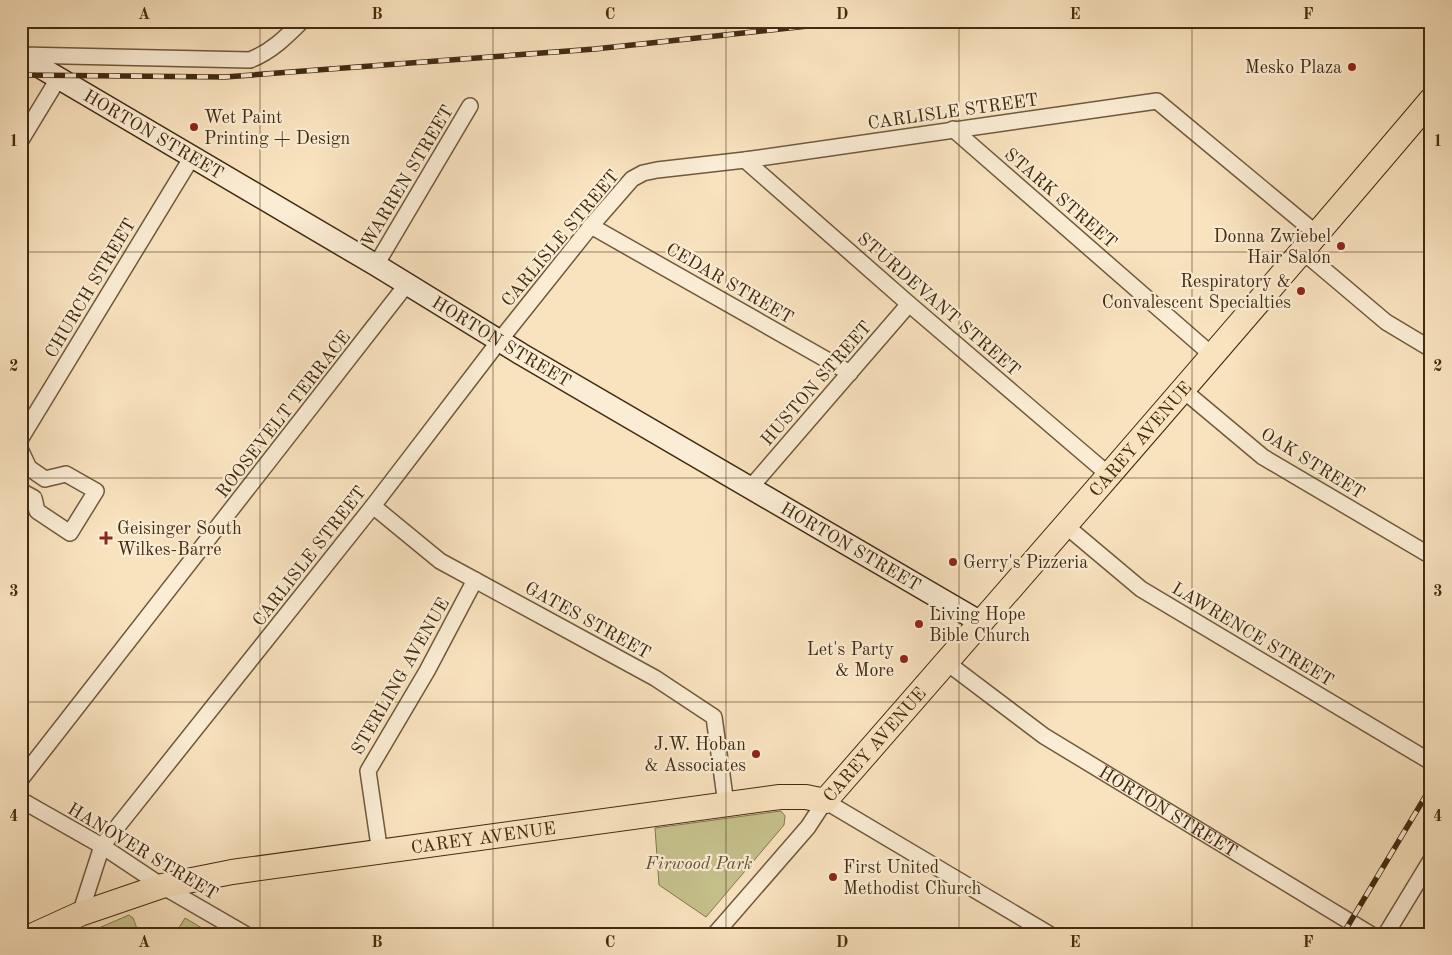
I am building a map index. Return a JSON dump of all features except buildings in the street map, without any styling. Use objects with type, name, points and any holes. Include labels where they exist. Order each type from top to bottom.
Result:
[{"type":"main road","name":"HORTON STREET","points":[[21,55],[58,79],[982,623]]},
{"type":"main road","name":"CAREY AVENUE","points":[[36,934],[80,914],[162,886],[232,872],[780,797],[806,797],[825,801],[1066,526],[1431,100]]},
{"type":"street","points":[[21,55],[250,60],[263,55],[277,45],[302,21]]},
{"type":"street","points":[[21,140],[58,79]]},
{"type":"street","name":"CARLISLE STREET","points":[[80,914],[102,846],[373,506],[500,340],[632,179],[643,173],[1157,101],[1310,242],[1386,322],[1431,349]]},
{"type":"street","name":"WARREN STREET","points":[[376,265],[470,106]]},
{"type":"street","name":"STARK STREET","points":[[953,129],[1212,355]]},
{"type":"street","name":"CHURCH STREET","points":[[21,438],[192,157]]},
{"type":"street","name":"STURDEVANT STREET","points":[[744,160],[909,304],[1110,474]]},
{"type":"street","name":"CEDAR STREET","points":[[592,226],[850,373]]},
{"type":"street","name":"ROOSEVELT TERRACE","points":[[21,779],[407,284]]},
{"type":"street","name":"HUSTON STREET","points":[[751,487],[909,304]]},
{"type":"street","name":"OAK STREET","points":[[1183,390],[1263,457],[1431,556]]},
{"type":"street","points":[[21,451],[29,468],[44,479],[66,474],[96,491],[70,533],[37,511],[34,498],[21,492]]},
{"type":"street","name":"GATES STREET","points":[[373,506],[440,561],[655,678],[714,717],[726,804]]},
{"type":"street","name":"LAWRENCE STREET","points":[[1066,526],[1141,589],[1431,762]]},
{"type":"street","name":"STERLING AVENUE","points":[[380,853],[368,771],[427,671],[475,580]]},
{"type":"street","name":"HORTON STREET","points":[[946,662],[1044,736],[1370,934]]},
{"type":"street","name":"HANOVER STREET","points":[[21,800],[102,846],[162,886],[245,934]]},
{"type":"street","points":[[716,934],[808,827],[825,801],[1049,934]]},
{"type":"street","points":[[1386,934],[1431,860]]},
{"type":"green space","name":"Firwood Park","points":[[781,811],[785,816],[784,825],[706,917],[659,885],[655,828]]},
{"type":"green space","points":[[129,915],[133,918],[139,934],[85,934]]},
{"type":"green space","points":[[185,918],[212,934],[175,934]]},
{"type":"waterway","points":[[620,21],[643,23],[655,21]]},
{"type":"railway","points":[[21,75],[225,77],[595,49],[854,21]]},
{"type":"railway","points":[[1343,934],[1431,787]]},
{"type":"place","name":"Mesko Plaza","points":[[1352,67]]},
{"type":"place","name":"Wet Paint Printing + Design","points":[[194,127]]},
{"type":"place","name":"Donna Zwiebel Hair Salon","points":[[1341,246]]},
{"type":"place","name":"Respiratory & Convalescent Specialties","points":[[1301,291]]},
{"type":"place","name":"Geisinger South Wilkes-Barre","points":[[106,538]]},
{"type":"place","name":"Gerry's Pizzeria","points":[[953,562]]},
{"type":"place","name":"Living Hope Bible Church","points":[[919,624]]},
{"type":"place","name":"Let's Party & More","points":[[904,659]]},
{"type":"place","name":"J.W. Hoban & Associates","points":[[756,754]]},
{"type":"place","name":"First United Methodist Church","points":[[833,877]]}]
